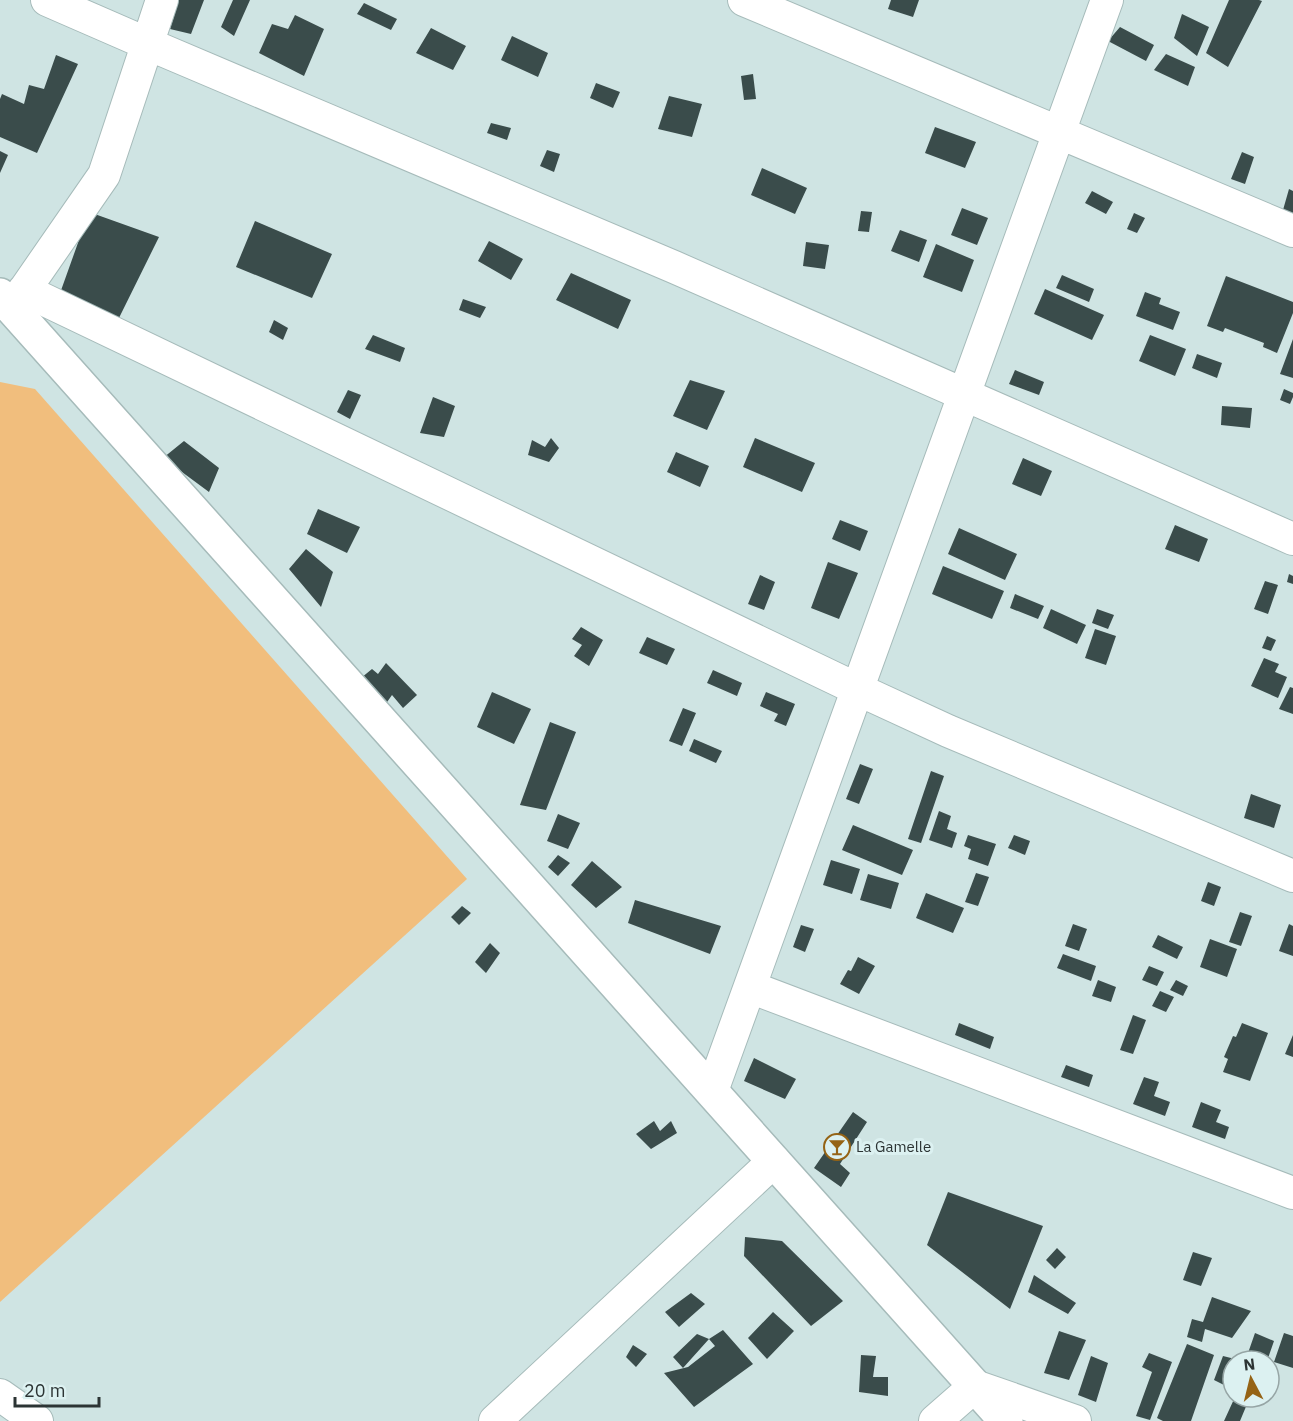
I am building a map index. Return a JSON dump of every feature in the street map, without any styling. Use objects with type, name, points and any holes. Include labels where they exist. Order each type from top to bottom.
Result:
[{"type":"main road","points":[[9,303],[1006,1421]]},
{"type":"street","points":[[47,0],[674,267],[1293,539]]},
{"type":"street","points":[[162,0],[104,175],[9,303],[959,735],[1293,876]]},
{"type":"street","points":[[744,0],[1293,231]]},
{"type":"street","points":[[712,1091],[1107,0]]},
{"type":"street","points":[[750,987],[1293,1193]]},
{"type":"street","points":[[495,1421],[774,1161]]},
{"type":"street","points":[[935,1421],[975,1386],[1075,1421]]},
{"type":"street","points":[[0,1395],[37,1421]]},
{"type":"shaded area","points":[[0,382],[35,389],[467,879],[0,1302]]},
{"type":"building","points":[[179,0],[204,0],[191,34],[170,29]]},
{"type":"building","points":[[233,0],[250,0],[234,36],[221,27]]},
{"type":"building","points":[[891,0],[919,0],[913,17],[888,9]]},
{"type":"building","points":[[1229,0],[1262,1],[1228,67],[1206,53]]},
{"type":"building","points":[[364,3],[397,19],[391,30],[357,14]]},
{"type":"building","points":[[1182,14],[1209,27],[1197,56],[1174,38]]},
{"type":"building","points":[[295,15],[324,29],[304,76],[259,53],[272,24],[288,29]]},
{"type":"building","points":[[1120,27],[1154,45],[1146,61],[1108,41]]},
{"type":"building","points":[[431,28],[466,46],[453,70],[416,53]]},
{"type":"building","points":[[512,36],[548,53],[538,77],[501,60]]},
{"type":"building","points":[[1166,54],[1195,67],[1188,86],[1154,70]]},
{"type":"building","points":[[56,55],[78,64],[37,153],[0,137],[0,99],[2,94],[24,104],[29,85],[44,89]]},
{"type":"building","points":[[753,74],[756,99],[744,100],[741,76]]},
{"type":"building","points":[[596,83],[620,92],[613,108],[590,98]]},
{"type":"building","points":[[669,96],[702,104],[692,137],[658,129]]},
{"type":"building","points":[[491,123],[511,128],[507,140],[487,133]]},
{"type":"building","points":[[935,127],[976,142],[965,168],[925,153]]},
{"type":"building","points":[[547,150],[560,154],[554,172],[540,166]]},
{"type":"building","points":[[0,151],[8,155],[0,173]]},
{"type":"building","points":[[1242,152],[1254,157],[1245,184],[1231,179]]},
{"type":"building","points":[[762,168],[807,188],[795,214],[751,195]]},
{"type":"building","points":[[1289,189],[1293,191],[1293,214],[1283,210]]},
{"type":"building","points":[[1092,191],[1113,202],[1106,214],[1085,203]]},
{"type":"building","points":[[962,208],[988,218],[977,245],[951,235]]},
{"type":"building","points":[[861,211],[872,212],[869,232],[858,231]]},
{"type":"building","points":[[89,212],[159,237],[115,326],[59,296]]},
{"type":"building","points":[[1134,213],[1145,218],[1137,233],[1127,229]]},
{"type":"building","points":[[255,221],[332,254],[312,298],[236,267]]},
{"type":"building","points":[[900,230],[927,240],[919,262],[891,251]]},
{"type":"building","points":[[489,241],[523,259],[511,280],[478,261]]},
{"type":"building","points":[[806,242],[829,245],[825,269],[803,266]]},
{"type":"building","points":[[936,244],[974,260],[962,292],[923,277]]},
{"type":"building","points":[[571,273],[631,300],[618,329],[556,300]]},
{"type":"building","points":[[1062,275],[1094,289],[1089,302],[1056,288]]},
{"type":"building","points":[[1226,276],[1293,302],[1293,313],[1277,353],[1263,347],[1264,343],[1225,328],[1223,332],[1207,326]]},
{"type":"building","points":[[1045,289],[1104,315],[1092,340],[1034,314]]},
{"type":"building","points":[[1145,292],[1161,298],[1159,304],[1180,312],[1173,330],[1136,316]]},
{"type":"building","points":[[463,299],[486,307],[480,318],[459,310]]},
{"type":"building","points":[[274,320],[288,328],[283,340],[269,332]]},
{"type":"building","points":[[373,335],[405,348],[400,362],[365,349]]},
{"type":"building","points":[[1150,335],[1186,349],[1175,376],[1139,361]]},
{"type":"building","points":[[1293,339],[1293,378],[1280,374]]},
{"type":"building","points":[[1197,354],[1222,363],[1217,378],[1192,368]]},
{"type":"building","points":[[1015,370],[1044,382],[1039,395],[1009,384]]},
{"type":"building","points":[[690,380],[725,391],[707,430],[673,416]]},
{"type":"building","points":[[1284,389],[1293,393],[1290,404],[1280,400]]},
{"type":"building","points":[[348,390],[361,395],[350,419],[337,412]]},
{"type":"building","points":[[433,397],[455,406],[444,437],[420,433]]},
{"type":"building","points":[[1222,406],[1252,408],[1250,428],[1221,425]]},
{"type":"building","points":[[551,438],[559,448],[549,462],[528,455],[532,440],[545,447]]},
{"type":"building","points":[[755,438],[815,463],[802,492],[743,467]]},
{"type":"building","points":[[184,441],[219,468],[209,492],[163,458]]},
{"type":"building","points":[[676,452],[709,466],[700,487],[667,472]]},
{"type":"building","points":[[1023,458],[1052,471],[1041,496],[1012,484]]},
{"type":"building","points":[[318,509],[360,527],[347,553],[307,534]]},
{"type":"building","points":[[840,520],[868,531],[860,551],[832,539]]},
{"type":"building","points":[[1175,525],[1208,539],[1199,562],[1165,549]]},
{"type":"building","points":[[959,528],[1017,554],[1005,580],[948,554]]},
{"type":"building","points":[[306,549],[333,572],[321,607],[289,569]]},
{"type":"building","points":[[828,562],[858,573],[839,619],[811,608]]},
{"type":"building","points":[[943,566],[1004,591],[992,619],[932,594]]},
{"type":"building","points":[[1289,574],[1293,576],[1293,584],[1287,582]]},
{"type":"building","points":[[760,575],[775,582],[764,610],[748,604]]},
{"type":"building","points":[[1265,581],[1278,585],[1268,614],[1254,609]]},
{"type":"building","points":[[1015,594],[1044,606],[1038,619],[1010,608]]},
{"type":"building","points":[[1051,609],[1086,625],[1077,644],[1043,628]]},
{"type":"building","points":[[1097,609],[1114,615],[1108,629],[1092,623]]},
{"type":"building","points":[[581,627],[603,640],[589,666],[574,656],[582,645],[572,639]]},
{"type":"building","points":[[1095,629],[1116,636],[1106,665],[1085,658]]},
{"type":"building","points":[[1267,636],[1276,640],[1271,651],[1262,648]]},
{"type":"building","points":[[647,637],[675,649],[667,665],[639,653]]},
{"type":"building","points":[[1264,658],[1279,664],[1275,672],[1287,677],[1278,698],[1251,686]]},
{"type":"building","points":[[386,663],[417,695],[403,708],[392,695],[385,705],[361,678],[372,669],[378,674]]},
{"type":"building","points":[[713,670],[742,683],[737,696],[707,683]]},
{"type":"building","points":[[1290,687],[1293,688],[1293,714],[1279,709]]},
{"type":"building","points":[[492,692],[531,709],[514,744],[477,727]]},
{"type":"building","points":[[766,692],[795,704],[786,726],[774,721],[778,714],[760,706]]},
{"type":"building","points":[[683,708],[696,713],[682,746],[669,741]]},
{"type":"building","points":[[550,722],[576,732],[546,810],[520,805]]},
{"type":"building","points":[[694,739],[722,751],[716,763],[689,751]]},
{"type":"building","points":[[860,764],[873,769],[859,804],[846,799]]},
{"type":"building","points":[[931,771],[944,776],[921,843],[908,839]]},
{"type":"building","points":[[1251,794],[1281,805],[1274,828],[1244,818]]},
{"type":"building","points":[[939,811],[951,816],[947,829],[957,833],[952,848],[929,840]]},
{"type":"building","points":[[558,814],[580,823],[568,849],[547,841]]},
{"type":"building","points":[[853,825],[913,850],[902,875],[842,850]]},
{"type":"building","points":[[968,835],[996,844],[988,866],[968,859],[971,849],[964,846]]},
{"type":"building","points":[[1014,835],[1030,841],[1025,855],[1008,848]]},
{"type":"building","points":[[558,855],[570,863],[558,876],[548,867]]},
{"type":"building","points":[[831,860],[860,869],[852,894],[823,885]]},
{"type":"building","points":[[592,861],[622,887],[596,908],[571,885]]},
{"type":"building","points":[[976,873],[989,877],[978,906],[965,902]]},
{"type":"building","points":[[868,874],[899,883],[891,909],[860,900]]},
{"type":"building","points":[[1208,882],[1221,887],[1214,906],[1201,901]]},
{"type":"building","points":[[926,893],[964,908],[953,933],[916,918]]},
{"type":"building","points":[[635,900],[721,926],[710,954],[628,923]]},
{"type":"building","points":[[462,906],[471,913],[459,925],[451,917]]},
{"type":"building","points":[[1240,912],[1252,916],[1241,946],[1229,942]]},
{"type":"building","points":[[1073,924],[1087,929],[1079,951],[1065,946]]},
{"type":"building","points":[[1289,924],[1293,926],[1293,956],[1279,951]]},
{"type":"building","points":[[801,925],[814,929],[805,952],[793,947]]},
{"type":"building","points":[[1158,935],[1183,947],[1177,959],[1152,947]]},
{"type":"building","points":[[1210,939],[1237,949],[1227,977],[1200,967]]},
{"type":"building","points":[[490,943],[500,953],[486,973],[475,962]]},
{"type":"building","points":[[1063,954],[1096,966],[1091,981],[1057,968]]},
{"type":"building","points":[[858,957],[875,966],[859,994],[840,984],[848,970],[851,971]]},
{"type":"building","points":[[1149,966],[1164,972],[1157,986],[1142,980]]},
{"type":"building","points":[[1098,980],[1116,987],[1111,1002],[1092,996]]},
{"type":"building","points":[[1176,980],[1188,986],[1183,996],[1170,990]]},
{"type":"building","points":[[1160,991],[1174,997],[1166,1012],[1152,1006]]},
{"type":"building","points":[[1133,1015],[1146,1020],[1133,1054],[1120,1050]]},
{"type":"building","points":[[959,1023],[994,1037],[990,1049],[955,1035]]},
{"type":"building","points":[[1242,1023],[1268,1033],[1250,1081],[1223,1072],[1228,1059],[1224,1057],[1233,1036],[1236,1037]]},
{"type":"building","points":[[1293,1035],[1293,1057],[1285,1054]]},
{"type":"building","points":[[754,1058],[796,1079],[785,1099],[744,1081]]},
{"type":"building","points":[[1066,1065],[1093,1075],[1089,1087],[1061,1077]]},
{"type":"building","points":[[1144,1077],[1159,1082],[1154,1096],[1170,1102],[1165,1116],[1133,1104]]},
{"type":"building","points":[[1201,1102],[1221,1110],[1216,1122],[1229,1127],[1225,1139],[1192,1127]]},
{"type":"building","points":[[853,1112],[867,1122],[840,1164],[850,1173],[841,1187],[814,1168]]},
{"type":"building","points":[[654,1121],[660,1131],[671,1121],[677,1133],[651,1149],[636,1134]]},
{"type":"building","points":[[948,1192],[1043,1226],[1010,1309],[927,1245]]},
{"type":"building","points":[[745,1237],[782,1241],[843,1301],[811,1326],[744,1256]]},
{"type":"building","points":[[1057,1248],[1066,1257],[1055,1269],[1046,1260]]},
{"type":"building","points":[[1193,1252],[1212,1258],[1201,1286],[1183,1280]]},
{"type":"building","points":[[1034,1275],[1076,1303],[1068,1314],[1028,1292]]},
{"type":"building","points":[[691,1293],[705,1304],[679,1327],[665,1312]]},
{"type":"building","points":[[1212,1297],[1251,1311],[1232,1338],[1205,1329],[1202,1342],[1187,1337],[1192,1319],[1203,1322]]},
{"type":"building","points":[[773,1312],[794,1331],[767,1359],[748,1338]]},
{"type":"building","points":[[723,1330],[753,1364],[694,1407],[664,1373],[688,1367],[715,1346],[709,1339]]},
{"type":"building","points":[[1059,1331],[1086,1340],[1069,1380],[1044,1373]]},
{"type":"building","points":[[1255,1333],[1274,1341],[1271,1349],[1249,1349]]},
{"type":"building","points":[[1284,1333],[1293,1336],[1293,1368],[1281,1364],[1281,1349],[1278,1349]]},
{"type":"building","points":[[697,1334],[709,1339],[683,1368],[673,1357]]},
{"type":"building","points":[[1187,1344],[1214,1355],[1191,1421],[1163,1421],[1157,1418]]},
{"type":"building","points":[[633,1345],[647,1354],[636,1367],[626,1357]]},
{"type":"building","points":[[1149,1353],[1172,1362],[1150,1420],[1136,1416],[1152,1372],[1142,1367]]},
{"type":"building","points":[[861,1355],[876,1356],[873,1377],[888,1377],[888,1396],[859,1392]]},
{"type":"building","points":[[1091,1356],[1108,1363],[1096,1402],[1078,1395]]},
{"type":"building","points":[[1221,1361],[1221,1384],[1214,1380]]},
{"type":"building","points":[[1230,1409],[1245,1409],[1240,1421],[1224,1421]]},
{"type":"place","name":"La Gamelle","points":[[837,1147]]}]
